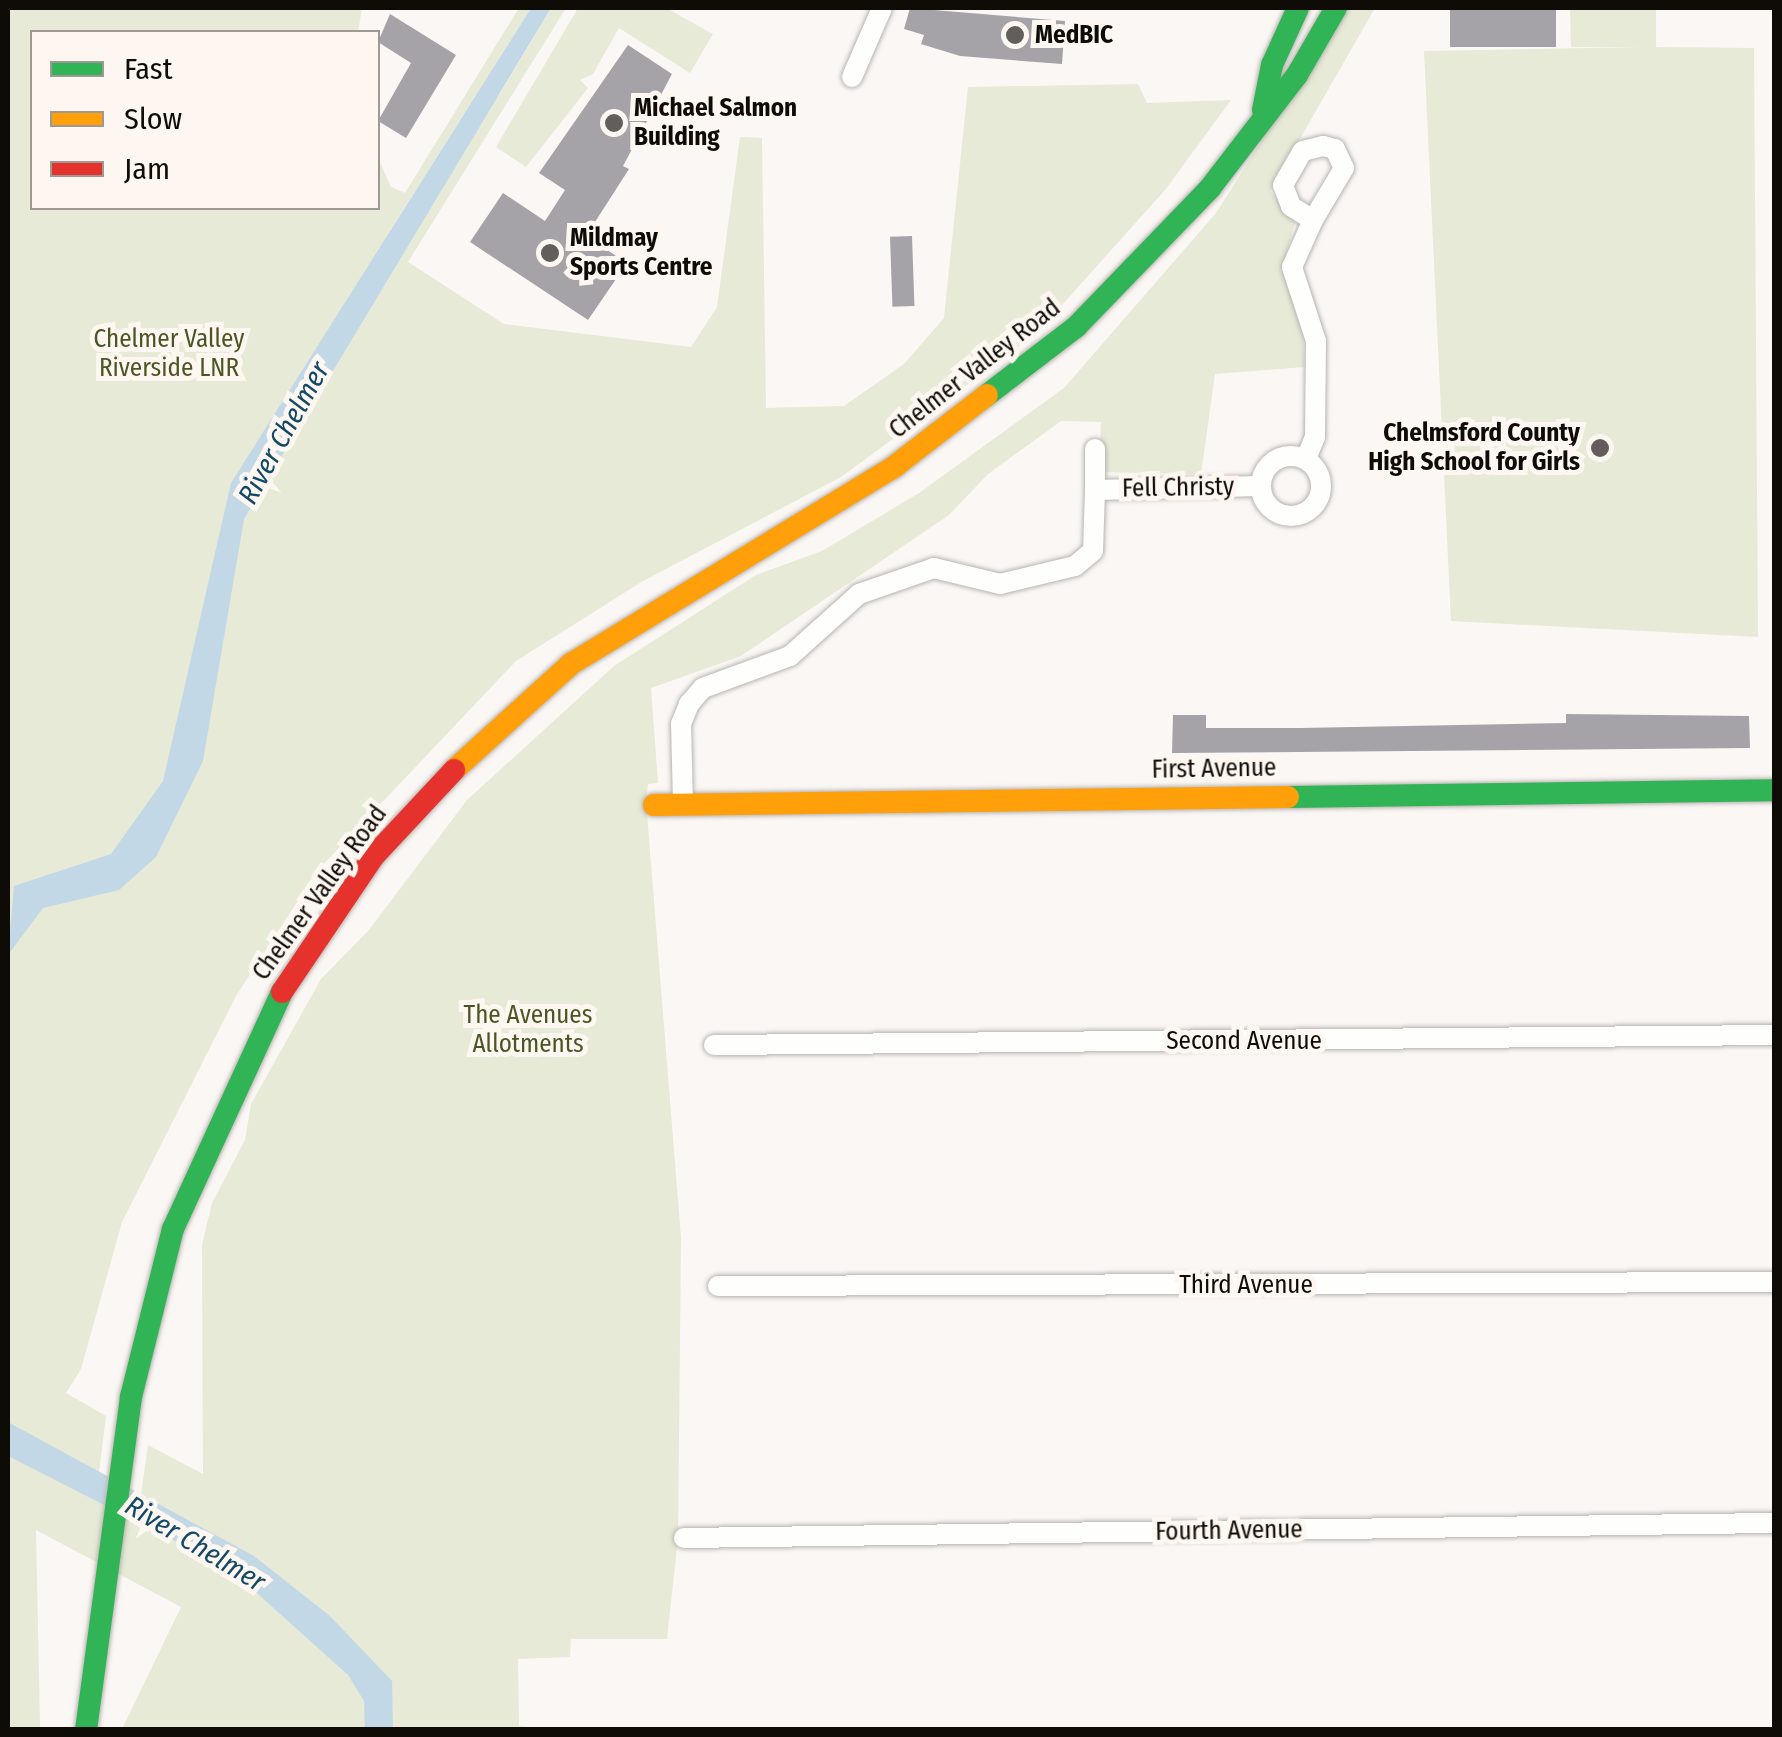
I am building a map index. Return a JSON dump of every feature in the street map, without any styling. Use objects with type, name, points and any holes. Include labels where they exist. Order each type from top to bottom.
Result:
[{"type":"main road","name":"Chelmer Valley Road","points":[[1263,110],[1272,65],[1298,8]]},
{"type":"main road","name":"Chelmer Valley Road","points":[[86,1730],[131,1398],[191,1176],[268,1012],[374,857],[436,786],[605,640],[665,600],[895,466],[1026,372],[1164,242],[1263,110],[1297,75],[1331,11]]},
{"type":"main road","name":"First Avenue","points":[[654,805],[1774,790]]},
{"type":"street","points":[[852,77],[882,8]]},
{"type":"street","name":"Fell Christy","points":[[1260,486],[1274,512],[1304,513],[1321,490],[1306,459],[1315,437],[1316,341],[1292,267],[1313,220]]},
{"type":"street","name":"Fell Christy","points":[[682,804],[680,724],[703,688],[790,656],[859,594],[902,573],[934,568],[1000,584],[1075,566],[1093,551],[1095,450]]},
{"type":"street","name":"Fell Christy","points":[[1260,486],[1275,459],[1306,459]]},
{"type":"street","name":"Fell Christy","points":[[1096,490],[1260,486]]},
{"type":"street","name":"Second Avenue","points":[[714,1045],[1774,1036]]},
{"type":"street","name":"Third Avenue","points":[[718,1286],[1774,1282]]},
{"type":"street","name":"Fourth Avenue","points":[[684,1538],[1774,1523]]},
{"type":"green space","points":[[8,8],[362,8],[358,30],[30,30],[30,210],[380,210],[380,162],[391,187],[405,193],[519,8],[531,8],[388,234],[500,94],[551,8],[566,8],[408,262],[504,324],[691,347],[717,307],[740,137],[762,138],[766,408],[844,406],[904,364],[944,318],[968,87],[1138,84],[1147,103],[1231,100],[1165,190],[1036,334],[841,477],[643,581],[516,661],[318,870],[236,996],[122,1222],[81,1369],[66,1393],[106,1416],[99,1472],[141,1494],[148,1445],[203,1474],[202,1245],[212,1203],[245,1140],[251,1104],[321,979],[369,930],[467,800],[614,666],[756,575],[822,551],[919,493],[1064,388],[1216,213],[1346,8],[1375,8],[1270,191],[1295,222],[1282,271],[1303,330],[1304,367],[1215,374],[1201,474],[1099,472],[1101,422],[1061,421],[988,474],[949,515],[741,656],[651,688],[658,783],[648,784],[646,801],[681,1238],[678,1538],[667,1639],[571,1639],[570,1657],[518,1659],[519,1726],[534,1729],[122,1729],[181,1607],[36,1530],[40,1729],[8,1729]]},
{"type":"green space","points":[[578,8],[666,8],[713,34],[690,73],[619,28],[593,74],[580,80],[588,88],[526,167],[496,147]]},
{"type":"green space","name":"Chelmsford County High School for Girls","points":[[1570,8],[1656,8],[1656,47],[1754,48],[1758,637],[1451,621],[1424,51],[1642,47],[1571,47]]},
{"type":"water","name":"River Chelmer","points":[[531,8],[551,8],[244,519],[203,761],[156,857],[119,890],[43,908],[8,955],[14,886],[111,854],[163,781],[231,483]]},
{"type":"water","name":"River Chelmer","points":[[8,1422],[254,1556],[330,1616],[392,1681],[393,1729],[365,1729],[364,1701],[348,1675],[230,1569],[8,1456]]},
{"type":"building","name":"MedBIC","points":[[910,8],[1065,21],[1062,64],[960,56],[921,44],[924,35],[904,29]]},
{"type":"building","points":[[1450,8],[1556,8],[1556,47],[1450,47]]},
{"type":"building","points":[[390,14],[456,55],[406,138],[380,122],[380,117],[411,63],[380,43]]},
{"type":"building","points":[[628,45],[672,74],[623,166],[629,169],[586,236],[627,263],[588,320],[470,242],[503,193],[545,221],[565,190],[539,173]]},
{"type":"building","points":[[912,236],[914,306],[892,307],[890,237]]},
{"type":"building","points":[[1566,714],[1749,716],[1750,748],[1172,753],[1173,715],[1206,715],[1206,728],[1300,728],[1566,723]]},
{"type":"traffic: fast","points":[[1263,110],[1272,65],[1298,8]]},
{"type":"traffic: fast","points":[[987,395],[1076,327],[1210,188],[1297,75],[1336,8]]},
{"type":"traffic: fast","points":[[1288,797],[1774,790]]},
{"type":"traffic: fast","points":[[86,1730],[131,1397],[173,1229],[282,992]]},
{"type":"traffic: slow","points":[[454,770],[571,664],[895,466],[987,395]]},
{"type":"traffic: slow","points":[[654,805],[1288,797]]},
{"type":"traffic: jam","points":[[282,992],[373,857],[454,770]]},
{"type":"place","name":"MedBIC","points":[[1015,35]]},
{"type":"place","name":"Michael Salmon Building","points":[[614,123]]},
{"type":"place","name":"Mildmay Sports Centre","points":[[550,253]]},
{"type":"place","name":"Chelmsford County High School for Girls","points":[[1600,448]]},
{"type":"park label","name":"Chelmer Valley Riverside LNR","points":[[169,354]]},
{"type":"park label","name":"The Avenues Allotments","points":[[528,1030]]}]
